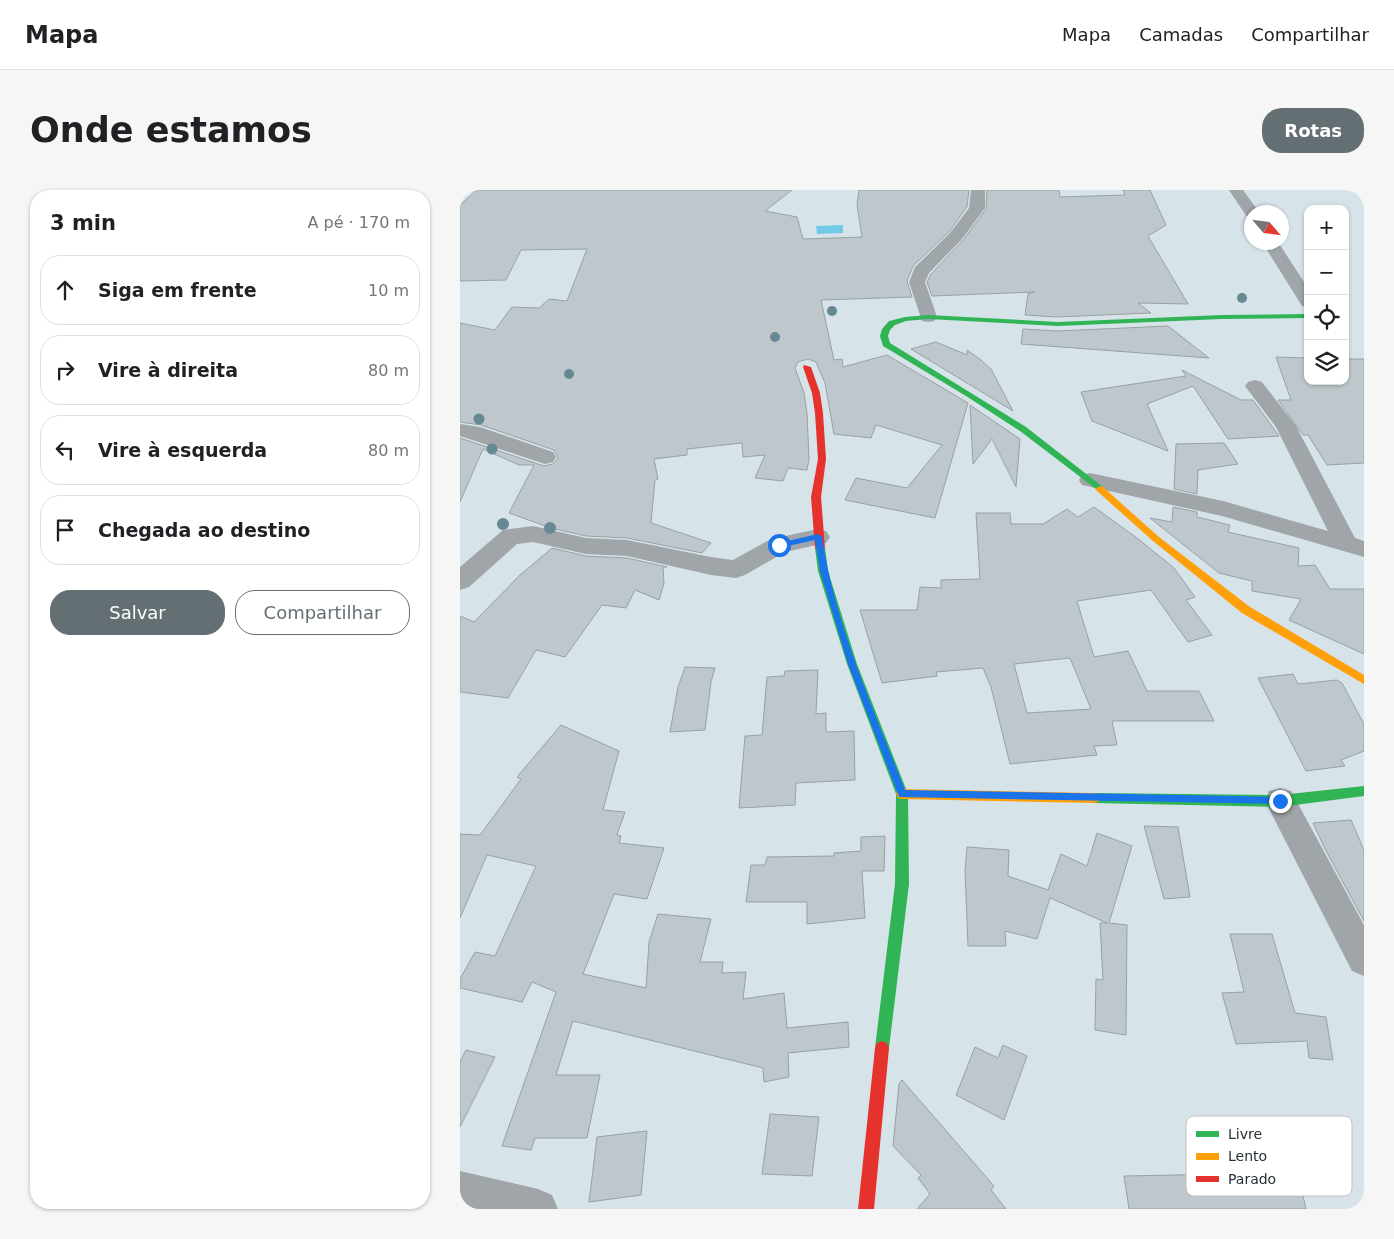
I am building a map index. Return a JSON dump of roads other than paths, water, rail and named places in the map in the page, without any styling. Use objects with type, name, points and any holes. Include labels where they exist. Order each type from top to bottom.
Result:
[{"type":"street","points":[[928,317],[916,282],[921,271],[956,236],[977,208],[978,190]]},
{"type":"street","points":[[1236,190],[1246,205]]},
{"type":"street","points":[[1275,250],[1304,296]]},
{"type":"street","points":[[1304,316],[1222,317],[1058,324],[928,317],[905,319],[892,323],[886,329],[884,336],[886,344],[983,402],[1035,437],[1090,480],[1156,539],[1246,610],[1364,680]]},
{"type":"street","points":[[807,366],[820,413],[822,459],[816,497],[818,537],[823,571],[852,664],[902,794],[902,884],[884,1027],[866,1209]]},
{"type":"street","points":[[1255,386],[1286,426],[1355,546]]},
{"type":"street","points":[[460,430],[473,432],[544,457]]},
{"type":"street","points":[[1090,480],[1223,509],[1355,546]]},
{"type":"street","points":[[460,581],[511,536],[533,534],[586,546],[627,548],[711,566],[736,568],[779,545],[818,537]]},
{"type":"street","points":[[902,794],[1280,801],[1364,791]]},
{"type":"street","points":[[1280,801],[1364,959]]},
{"type":"street","points":[[460,1192],[538,1209]]},
{"type":"water","points":[[843,225],[843,233],[817,234],[816,226]]}]
